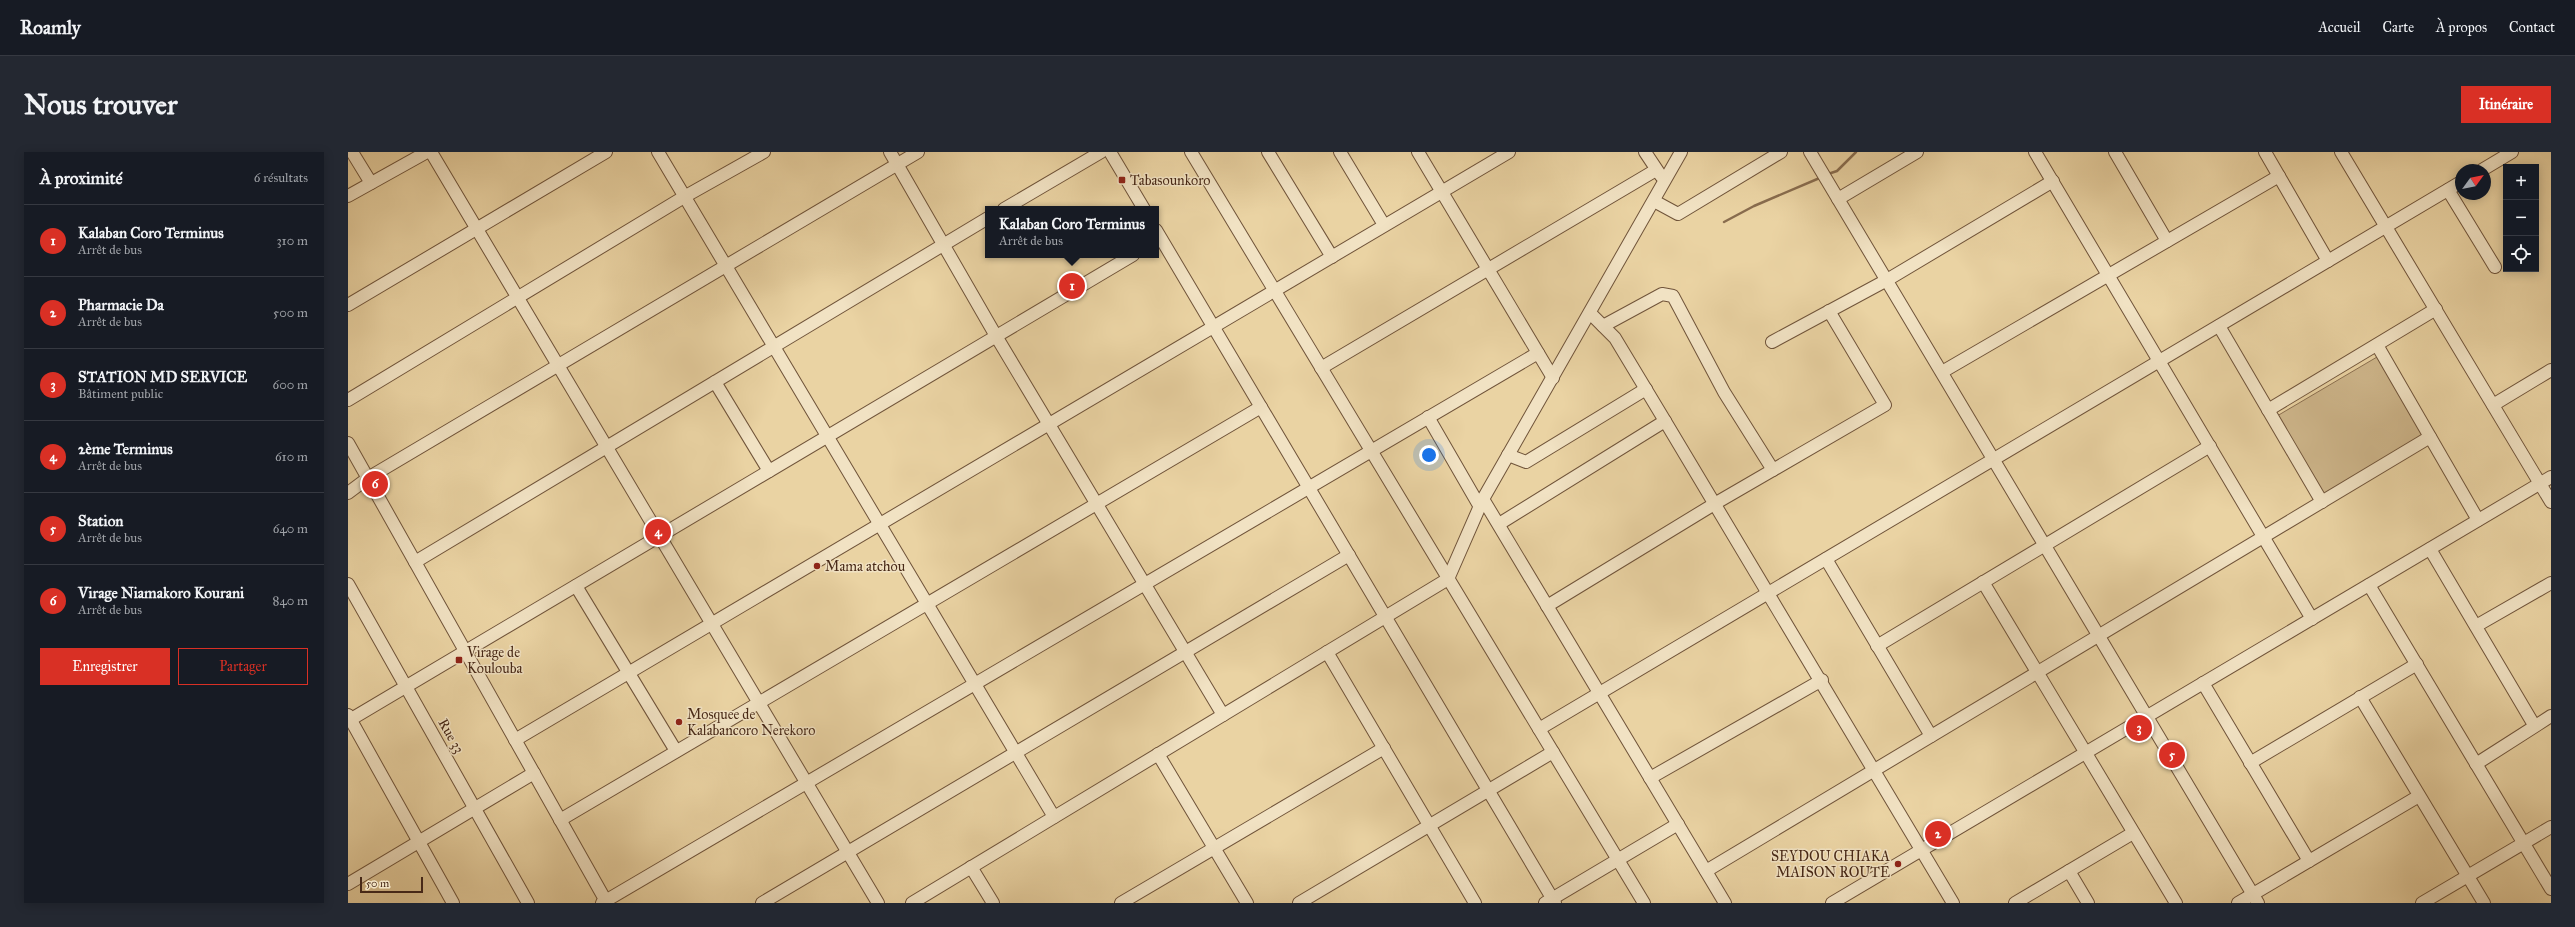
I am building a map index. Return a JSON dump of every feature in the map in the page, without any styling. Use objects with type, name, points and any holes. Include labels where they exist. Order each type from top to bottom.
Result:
[{"type":"street","points":[[352,152],[371,183]]},
{"type":"street","points":[[348,196],[427,152]]},
{"type":"street","points":[[431,152],[878,903]]},
{"type":"street","points":[[348,305],[477,230],[606,152]]},
{"type":"street","points":[[658,152],[1054,817]]},
{"type":"street","points":[[348,400],[684,196],[764,152]]},
{"type":"street","points":[[890,152],[942,245],[1095,505],[1223,715]]},
{"type":"street","points":[[348,493],[368,478],[918,152]]},
{"type":"street","points":[[1009,206],[1101,152]]},
{"type":"street","points":[[1110,152],[1142,206]]},
{"type":"street","points":[[1190,152],[1644,903]]},
{"type":"street","points":[[1268,152],[1332,256]]},
{"type":"street","points":[[1340,152],[1384,225]]},
{"type":"street","points":[[1418,152],[1553,378]]},
{"type":"street","points":[[1645,152],[1665,181]]},
{"type":"street","points":[[912,903],[1448,579],[1482,503],[1508,455],[1681,152]]},
{"type":"street","points":[[1654,201],[1678,214],[1781,152]]},
{"type":"street","points":[[1810,152],[2148,717],[2255,899]]},
{"type":"street","points":[[1838,199],[1916,152]]},
{"type":"street","points":[[2035,152],[2312,619]]},
{"type":"street","points":[[2115,152],[2167,241]]},
{"type":"street","points":[[2265,152],[2328,261]]},
{"type":"street","points":[[2341,152],[2551,502]]},
{"type":"street","points":[[2491,165],[2512,152]]},
{"type":"street","points":[[515,740],[1441,192],[1502,154]]},
{"type":"street","points":[[1321,368],[1487,268],[1656,170]]},
{"type":"street","points":[[1942,372],[2279,176]]},
{"type":"street","points":[[1772,342],[1887,280],[2053,182]]},
{"type":"street","points":[[1539,729],[2455,186]]},
{"type":"street","points":[[2448,190],[2495,267]]},
{"type":"street","points":[[415,562],[985,220]]},
{"type":"street","points":[[1159,238],[1386,617],[1488,790],[1551,901],[1678,824]]},
{"type":"street","points":[[453,903],[349,718],[406,687],[1128,258]]},
{"type":"street","points":[[1603,326],[1662,294],[1673,296],[1724,392],[1773,470]]},
{"type":"street","points":[[2268,410],[2436,309]]},
{"type":"street","points":[[1547,606],[1716,503],[1885,405],[1829,311]]},
{"type":"street","points":[[1590,313],[1615,338],[1822,680],[1875,770],[1920,851],[1953,903]]},
{"type":"street","points":[[2219,326],[2322,502]]},
{"type":"street","points":[[2377,345],[2478,520]]},
{"type":"street","points":[[348,443],[605,902],[1538,353]]},
{"type":"street","points":[[2493,405],[2551,370]]},
{"type":"street","points":[[715,382],[769,471]]},
{"type":"street","points":[[1508,455],[1526,462],[1646,389]]},
{"type":"street","points":[[560,820],[1261,407]]},
{"type":"street","points":[[1428,417],[1482,503],[1499,524],[1725,903]]},
{"type":"street","points":[[1499,524],[1665,421]]},
{"type":"street","points":[[1706,871],[2430,437]]},
{"type":"street","points":[[1877,646],[2210,446]]},
{"type":"street","points":[[1832,903],[2551,477]]},
{"type":"street","points":[[2430,549],[2534,725]]},
{"type":"street","points":[[762,903],[1349,555]]},
{"type":"street","points":[[1826,559],[1931,736]]},
{"type":"street","points":[[1983,582],[2176,903]]},
{"type":"street","points":[[2476,626],[2551,583]]},
{"type":"street","name":"Rue 33","points":[[348,584],[528,903]]},
{"type":"street","points":[[2369,585],[2551,889]]},
{"type":"street","points":[[576,586],[676,751]]},
{"type":"street","points":[[1328,652],[1472,902]]},
{"type":"street","points":[[2250,763],[2417,664]]},
{"type":"street","points":[[1650,778],[1822,680]]},
{"type":"street","points":[[2203,683],[2309,861]]},
{"type":"street","points":[[2360,697],[2466,877],[2484,903]]},
{"type":"street","points":[[2476,764],[2534,725],[2551,716]]},
{"type":"street","points":[[1121,903],[1384,748]]},
{"type":"street","points":[[1299,903],[1553,752]]},
{"type":"street","points":[[1158,754],[1247,903]]},
{"type":"street","points":[[348,884],[534,773]]},
{"type":"street","points":[[2238,903],[2255,899],[2309,861],[2419,796]]},
{"type":"street","points":[[2422,903],[2551,827]]},
{"type":"street","points":[[2015,903],[2133,833]]},
{"type":"street","points":[[971,867],[992,903]]},
{"type":"street","points":[[2069,871],[2088,903]]},
{"type":"shaded area","points":[[2377,357],[2424,436],[2324,496],[2277,416]]},
{"type":"waterway","points":[[1828,174],[1837,171],[1856,152]]},
{"type":"waterway","points":[[1724,222],[1754,206],[1822,177]]},
{"type":"place","name":"Tabasounkoro","points":[[1122,180]]},
{"type":"place","name":"Kalaban Coro Terminus","points":[[1072,286]]},
{"type":"place","name":"Virage Niamakoro Kourani","points":[[375,484]]},
{"type":"place","name":"2ème Terminus","points":[[658,532]]},
{"type":"place","name":"Mama atchou","points":[[817,566]]},
{"type":"place","name":"Virage de Koulouba","points":[[459,660]]},
{"type":"place","name":"Mosquee de Kalabancoro Nerekoro","points":[[679,722]]},
{"type":"place","name":"STATION MD SERVICE","points":[[2139,728]]},
{"type":"place","name":"Station","points":[[2172,755]]},
{"type":"place","name":"Pharmacie Da","points":[[1938,834]]},
{"type":"place","name":"SEYDOU CHIAKA MAISON ROUTE","points":[[1898,864]]}]
